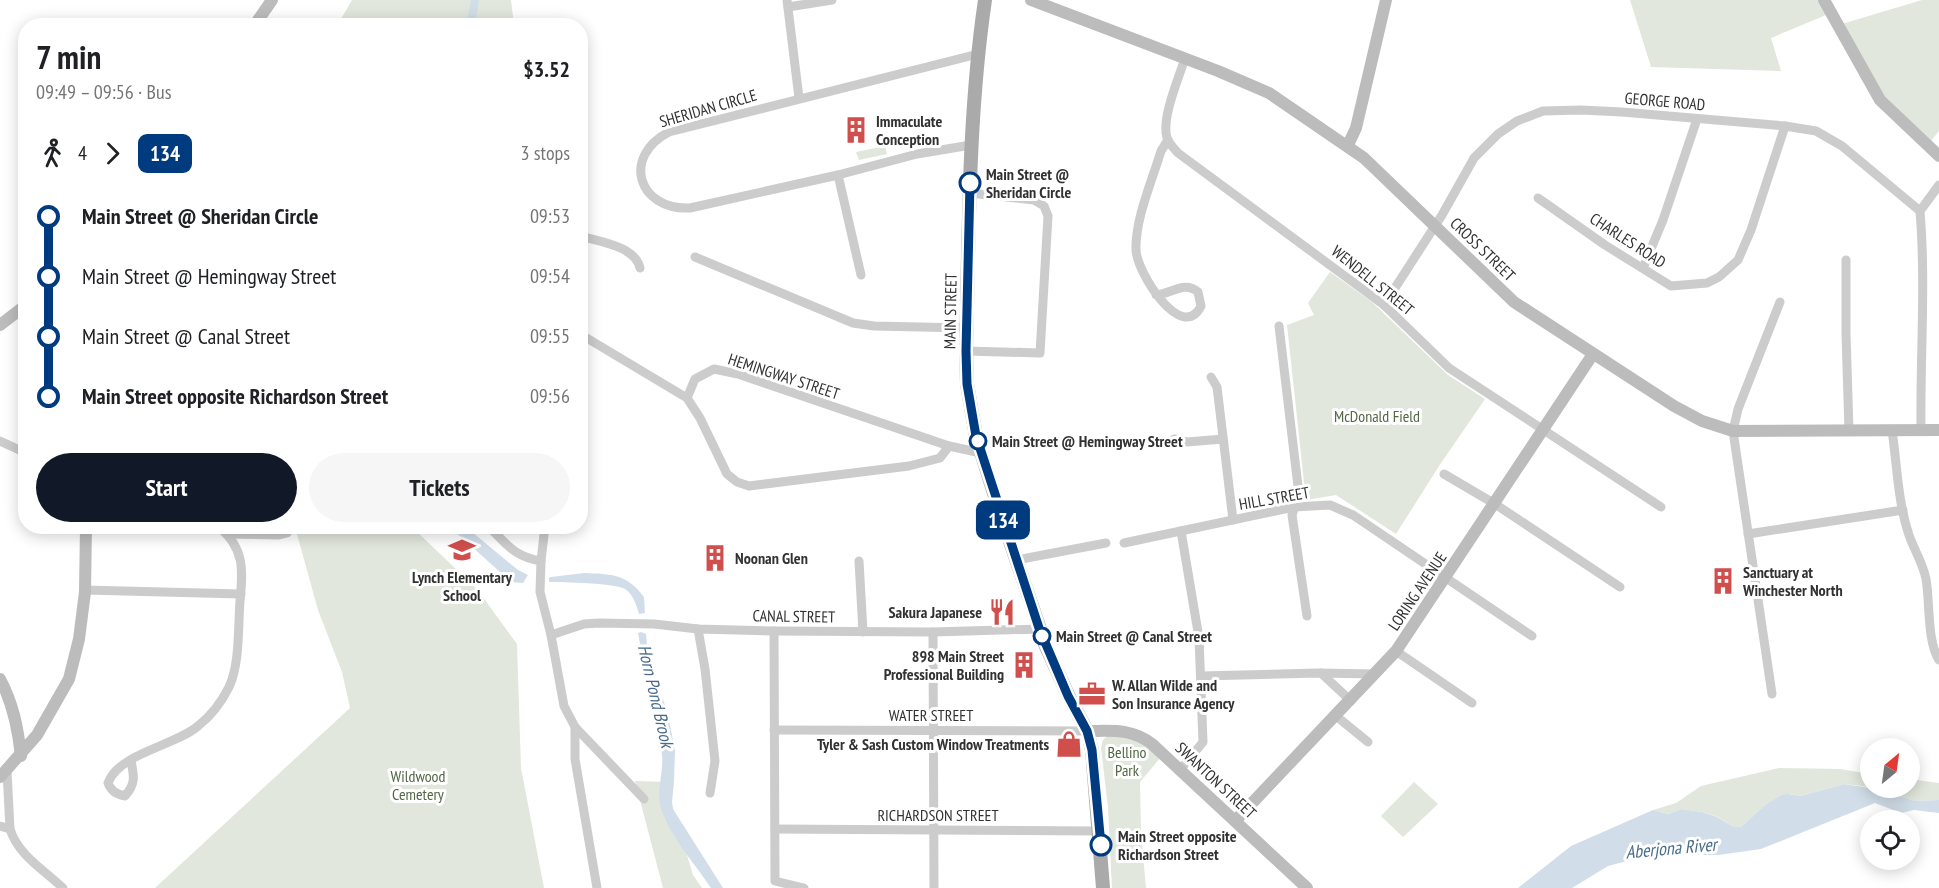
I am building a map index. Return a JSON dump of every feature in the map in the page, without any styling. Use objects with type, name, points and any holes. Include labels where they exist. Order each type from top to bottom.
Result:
[{"type":"main road","name":"MAIN STREET","points":[[985,0],[971,145],[966,328],[971,411],[981,453],[1039,628],[1068,696],[1087,731],[1092,750],[1103,888]]},
{"type":"street","points":[[260,18],[272,0]]},
{"type":"street","points":[[799,98],[788,3],[832,0]]},
{"type":"street","name":"CROSS STREET","points":[[1031,0],[1264,90],[1348,145],[1370,163],[1514,302],[1674,406],[1702,421],[1733,431],[1939,430]]},
{"type":"street","points":[[1348,145],[1357,126],[1386,0]]},
{"type":"street","points":[[1824,0],[1871,85],[1886,107],[1939,156]]},
{"type":"street","name":"SHERIDAN CIRCLE","points":[[971,145],[917,154],[838,175],[690,208],[670,207],[659,203],[643,183],[641,165],[650,145],[658,138],[684,127],[978,54]]},
{"type":"street","points":[[1156,295],[1190,287],[1198,292],[1201,306],[1196,314],[1182,316],[1156,295],[1138,265],[1137,236],[1161,151],[1168,140],[1167,116],[1185,58]]},
{"type":"street","name":"GEORGE ROAD","points":[[1384,305],[1474,158],[1498,134],[1517,121],[1543,111],[1581,110],[1785,126],[1816,131],[1842,146],[1920,212]]},
{"type":"street","points":[[1643,268],[1663,220],[1697,119]]},
{"type":"street","name":"CHARLES ROAD","points":[[1538,198],[1605,245],[1671,286],[1707,283],[1719,278],[1738,260],[1751,230],[1785,126]]},
{"type":"street","name":"WENDELL STREET","points":[[1168,140],[1178,153],[1384,305],[1449,368],[1661,507]]},
{"type":"street","points":[[838,175],[861,275]]},
{"type":"street","points":[[1921,430],[1923,244],[1920,212],[1939,185]]},
{"type":"street","points":[[966,351],[1040,353],[1048,216],[1044,206],[1034,200],[970,194]]},
{"type":"street","points":[[588,238],[629,252],[638,260],[639,268]]},
{"type":"street","points":[[695,257],[853,323],[874,326],[966,328]]},
{"type":"street","points":[[1846,260],[1849,431]]},
{"type":"street","points":[[1772,694],[1733,431],[1738,410],[1780,302]]},
{"type":"street","points":[[0,325],[18,310]]},
{"type":"street","points":[[1279,326],[1299,495],[1292,515],[1307,616]]},
{"type":"street","points":[[588,339],[687,398],[700,418],[727,474],[737,482],[749,486],[909,466],[940,458],[949,446]]},
{"type":"street","name":"LORING AVENUE","points":[[1236,820],[1396,651],[1496,504],[1593,354]]},
{"type":"street","name":"HEMINGWAY STREET","points":[[687,398],[695,379],[714,369],[738,374],[949,446],[981,453]]},
{"type":"street","points":[[1211,377],[1217,387],[1233,520]]},
{"type":"street","points":[[1892,430],[1909,536],[1925,575],[1932,643],[1939,660]]},
{"type":"street","points":[[1174,439],[1187,442],[1222,439]]},
{"type":"street","points":[[0,441],[18,449]]},
{"type":"street","points":[[1444,474],[1496,504],[1620,587]]},
{"type":"street","name":"HILL STREET","points":[[1124,543],[1294,507],[1330,504],[1353,515],[1532,636]]},
{"type":"street","points":[[1748,534],[1904,510]]},
{"type":"street","points":[[1181,531],[1198,629],[1203,742],[1181,769]]},
{"type":"street","points":[[63,888],[34,863],[13,840],[3,774],[38,735],[69,679],[80,639],[85,590],[86,534]]},
{"type":"street","points":[[226,534],[283,534]]},
{"type":"street","points":[[131,761],[198,726],[219,705],[230,684],[238,645],[243,574],[234,543],[226,534]]},
{"type":"street","points":[[497,534],[519,555],[541,561]]},
{"type":"street","points":[[544,534],[540,592],[551,635],[564,706],[575,727],[644,800]]},
{"type":"street","points":[[1016,560],[1106,543]]},
{"type":"street","points":[[859,561],[863,632]]},
{"type":"street","points":[[85,590],[241,594]]},
{"type":"street","name":"CANAL STREET","points":[[551,635],[584,624],[599,623],[774,631],[933,632],[1039,628]]},
{"type":"street","points":[[698,628],[715,761],[710,793]]},
{"type":"street","points":[[774,631],[776,881],[804,888]]},
{"type":"street","points":[[933,632],[934,888]]},
{"type":"street","points":[[1396,651],[1472,703]]},
{"type":"street","points":[[1321,673],[1351,701]]},
{"type":"street","points":[[1201,676],[1376,674]]},
{"type":"street","points":[[0,679],[9,696],[14,713],[21,756]]},
{"type":"street","points":[[1336,716],[1368,742]]},
{"type":"street","points":[[575,727],[575,759],[597,888]]},
{"type":"street","name":"WATER STREET","points":[[774,730],[1087,731]]},
{"type":"street","name":"SWANTON STREET","points":[[1087,731],[1117,731],[1140,735],[1161,750],[1307,888]]},
{"type":"street","points":[[0,826],[10,829]]},
{"type":"street","name":"RICHARDSON STREET","points":[[775,829],[1100,831]]},
{"type":"green space","points":[[352,0],[511,0],[513,18],[342,18]]},
{"type":"green space","points":[[1630,0],[1818,0],[1826,15],[1771,38],[1781,71],[1651,67]]},
{"type":"green space","points":[[1922,0],[1939,0],[1939,131],[1930,142],[1887,102],[1842,24]]},
{"type":"green space","points":[[885,146],[887,154],[859,160],[856,152]]},
{"type":"green space","name":"McDonald Field","points":[[1330,272],[1372,302],[1448,375],[1485,399],[1396,534],[1336,495],[1306,500],[1287,325],[1314,315],[1308,303]]},
{"type":"green space","name":"Wildwood Cemetery","points":[[297,534],[419,534],[477,589],[517,644],[521,768],[544,888],[155,888],[350,708],[342,672],[318,610]]},
{"type":"green space","name":"Bellino Park","points":[[1107,736],[1134,737],[1161,757],[1140,782],[1141,834],[1146,888],[1112,888],[1108,807],[1101,748]]},
{"type":"green space","points":[[1779,768],[1840,769],[1860,772],[1860,786],[1844,784],[1801,796],[1789,794],[1765,805],[1741,827],[1734,827],[1718,817],[1702,812],[1681,809],[1668,814],[1653,810],[1676,803],[1701,786]]},
{"type":"green space","points":[[1920,780],[1939,783],[1939,800],[1915,801],[1905,798],[1920,798]]},
{"type":"green space","points":[[635,781],[665,782],[693,875],[702,888],[663,888]]},
{"type":"green space","points":[[1414,782],[1438,804],[1403,837],[1381,816]]},
{"type":"water","points":[[471,0],[479,0],[476,18],[467,18]]},
{"type":"water","points":[[458,534],[474,534],[518,570],[528,575],[523,583],[511,582]]},
{"type":"water","name":"Horn Pond Brook","points":[[584,573],[611,575],[625,580],[638,589],[644,597],[645,613],[639,614],[631,594],[620,587],[549,582],[551,577]]},
{"type":"water","name":"Horn Pond Brook","points":[[638,633],[646,634],[649,664],[667,710],[675,751],[673,809],[723,888],[711,888],[673,834],[660,807],[662,755],[658,724]]},
{"type":"water","name":"Aberjona River","points":[[1844,784],[1860,786],[1860,798],[1939,800],[1939,813],[1893,810],[1875,803],[1761,849],[1718,855],[1664,855],[1639,858],[1608,866],[1572,888],[1518,888],[1571,846],[1653,810],[1668,814],[1681,809],[1702,812],[1717,817],[1734,827],[1741,827],[1765,805],[1782,795],[1801,796]]},
{"type":"bus line","name":"134","points":[[970,183],[966,351],[971,411],[976,436],[1026,593],[1045,644],[1068,696],[1087,731],[1092,750],[1101,845]]},
{"type":"place","name":"Immaculate Conception","points":[[856,130]]},
{"type":"place","name":"Main Street @ Sheridan Circle","points":[[970,183]]},
{"type":"place","name":"Main Street @ Hemingway Street","points":[[978,441]]},
{"type":"place","name":"Lynch Elementary School","points":[[462,550]]},
{"type":"place","name":"Noonan Glen","points":[[715,558]]},
{"type":"place","name":"Sanctuary at Winchester North","points":[[1723,581]]},
{"type":"place","name":"Sakura Japanese","points":[[1002,612]]},
{"type":"place","name":"Main Street @ Canal Street","points":[[1042,636]]},
{"type":"place","name":"898 Main Street Professional Building","points":[[1024,665]]},
{"type":"place","name":"W. Allan Wilde and Son Insurance Agency","points":[[1092,694]]},
{"type":"place","name":"Tyler & Sash Custom Window Treatments","points":[[1069,744]]},
{"type":"place","name":"Main Street opposite Richardson Street","points":[[1101,845]]}]
